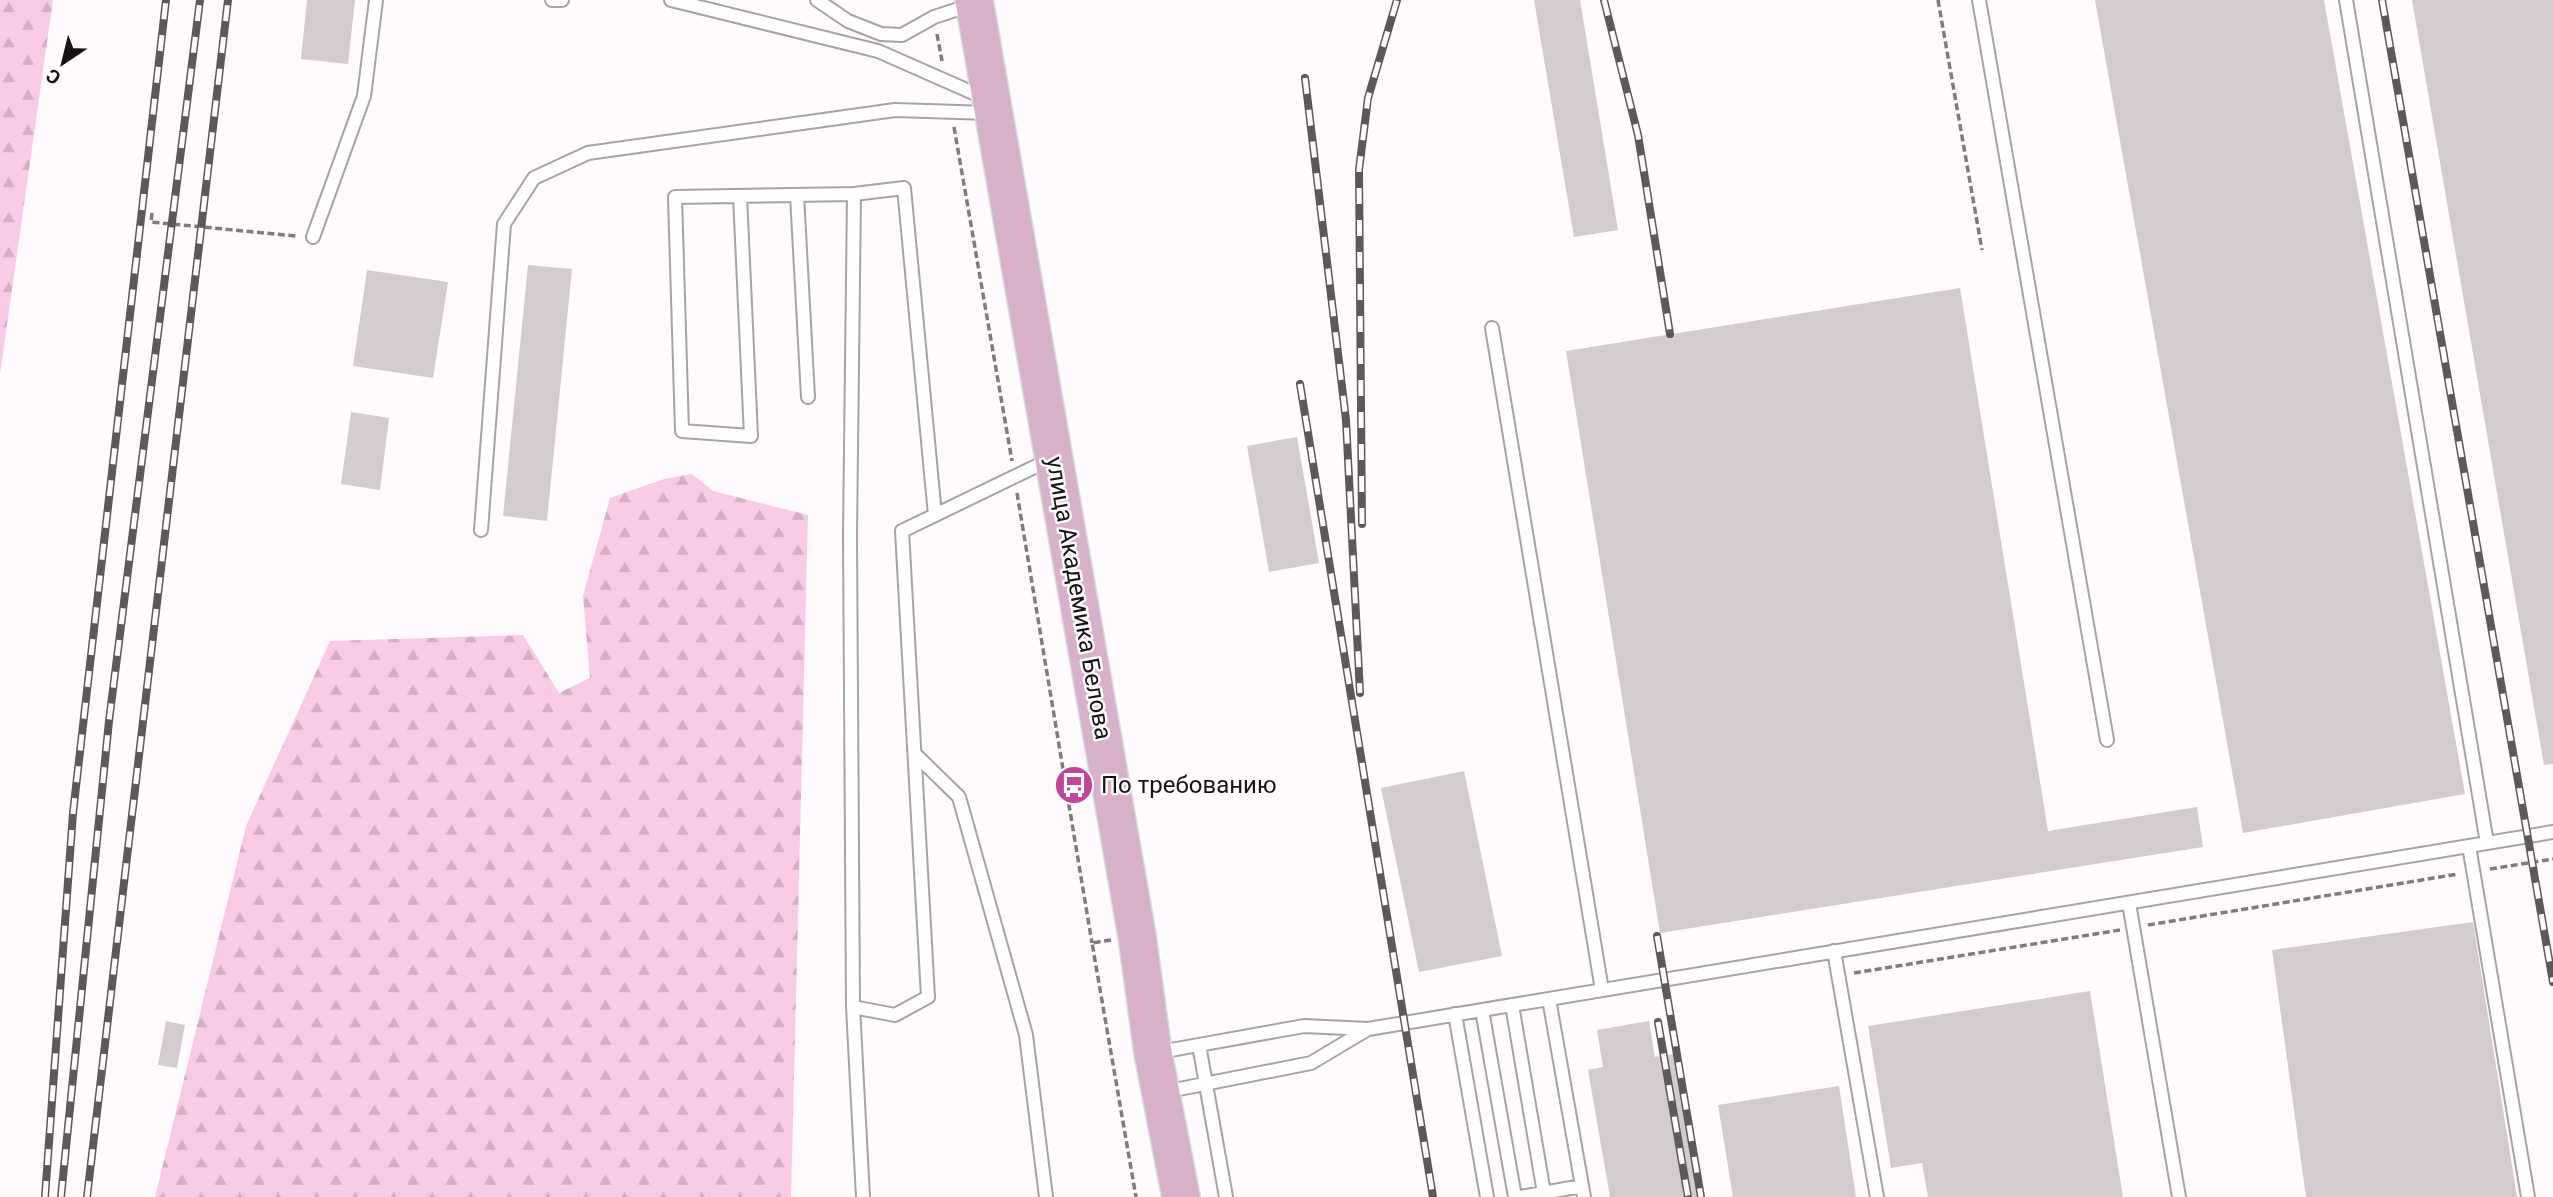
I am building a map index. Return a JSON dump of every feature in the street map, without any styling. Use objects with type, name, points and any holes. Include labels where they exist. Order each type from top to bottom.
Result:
[{"type":"main road","name":"улица Академика Белова","points":[[974,2],[1137,936],[1153,1053],[1181,1197]]},
{"type":"lane","points":[[313,237],[364,96],[376,0]]},
{"type":"lane","points":[[552,0],[562,0]]},
{"type":"lane","points":[[671,0],[878,51],[993,107]]},
{"type":"lane","points":[[817,0],[848,21],[881,34],[902,35],[934,17],[974,2]]},
{"type":"lane","points":[[1979,0],[2107,740]]},
{"type":"lane","points":[[2346,0],[2487,843]]},
{"type":"lane","points":[[481,530],[503,224],[534,178],[588,153],[895,110],[993,107]]},
{"type":"lane","points":[[740,196],[751,436],[682,431],[675,197],[854,194],[904,188],[936,515]]},
{"type":"lane","points":[[854,194],[850,535],[853,1007],[863,1197]]},
{"type":"lane","points":[[797,195],[808,397]]},
{"type":"lane","points":[[1492,328],[1602,990]]},
{"type":"lane","points":[[853,1007],[895,1015],[928,997],[902,531],[1054,458]]},
{"type":"lane","points":[[915,754],[960,797],[1026,1035],[1046,1197]]},
{"type":"lane","points":[[1153,1053],[1304,1026],[1368,1029],[2553,832]]},
{"type":"lane","points":[[2469,846],[2528,1197]]},
{"type":"lane","points":[[2129,902],[2179,1197]]},
{"type":"lane","points":[[1834,951],[1877,1197]]},
{"type":"lane","points":[[1482,1010],[1517,1197],[1583,1192],[1549,999]]},
{"type":"lane","points":[[1512,1005],[1544,1193]]},
{"type":"lane","points":[[1455,1014],[1487,1197]]},
{"type":"lane","points":[[1160,1093],[1311,1063],[1368,1029]]},
{"type":"lane","points":[[1199,1045],[1226,1197]]},
{"type":"path","points":[[1938,0],[1982,250]]},
{"type":"path","points":[[152,213],[151,222],[313,237]]},
{"type":"path","points":[[1839,975],[2553,859]]},
{"type":"path","points":[[1136,1197],[1092,943],[1137,936]]},
{"type":"green space","points":[[0,0],[53,0],[0,374]]},
{"type":"green space","points":[[692,474],[713,491],[808,515],[791,1197],[155,1197],[246,826],[330,641],[523,635],[559,693],[590,678],[583,596],[610,498],[664,479]]},
{"type":"building","points":[[307,0],[355,0],[348,64],[301,59]]},
{"type":"building","points":[[1534,0],[1580,0],[1618,230],[1574,237]]},
{"type":"building","points":[[2095,0],[2324,0],[2465,794],[2243,833]]},
{"type":"building","points":[[2412,0],[2553,0],[2553,764],[2544,765]]},
{"type":"building","points":[[528,265],[572,269],[547,521],[503,516]]},
{"type":"building","points":[[367,270],[448,282],[433,378],[353,366]]},
{"type":"building","points":[[1960,288],[2048,831],[2197,807],[2203,847],[1660,933],[1566,351]]},
{"type":"building","points":[[351,412],[389,418],[380,490],[341,484]]},
{"type":"building","points":[[1297,437],[1319,563],[1269,572],[1247,446]]},
{"type":"building","points":[[1464,771],[1502,956],[1419,972],[1381,788]]},
{"type":"building","points":[[2473,922],[2517,1197],[2306,1197],[2272,950]]},
{"type":"building","points":[[2090,991],[2123,1197],[1928,1197],[1922,1163],[1891,1168],[1868,1026]]},
{"type":"building","points":[[166,1021],[185,1025],[177,1068],[158,1065]]},
{"type":"building","points":[[1649,1021],[1655,1057],[1674,1054],[1699,1197],[1610,1197],[1588,1070],[1603,1067],[1597,1030]]},
{"type":"building","points":[[1839,1086],[1856,1197],[1733,1197],[1718,1105]]},
{"type":"railway","points":[[45,1197],[73,813],[166,0]]},
{"type":"railway","points":[[61,1197],[109,721],[200,0]]},
{"type":"railway","points":[[87,1197],[228,0]]},
{"type":"railway","points":[[1362,524],[1359,170],[1368,98],[1397,0]]},
{"type":"railway","points":[[1604,0],[1638,135],[1670,334]]},
{"type":"railway","points":[[2382,0],[2553,982]]},
{"type":"railway","points":[[1305,78],[1346,420],[1360,693]]},
{"type":"railway","points":[[1300,384],[1433,1197]]},
{"type":"railway","points":[[1657,936],[1701,1197]]},
{"type":"railway","points":[[1658,1022],[1688,1197]]},
{"type":"place","name":"По требованию","points":[[1074,785]]}]
